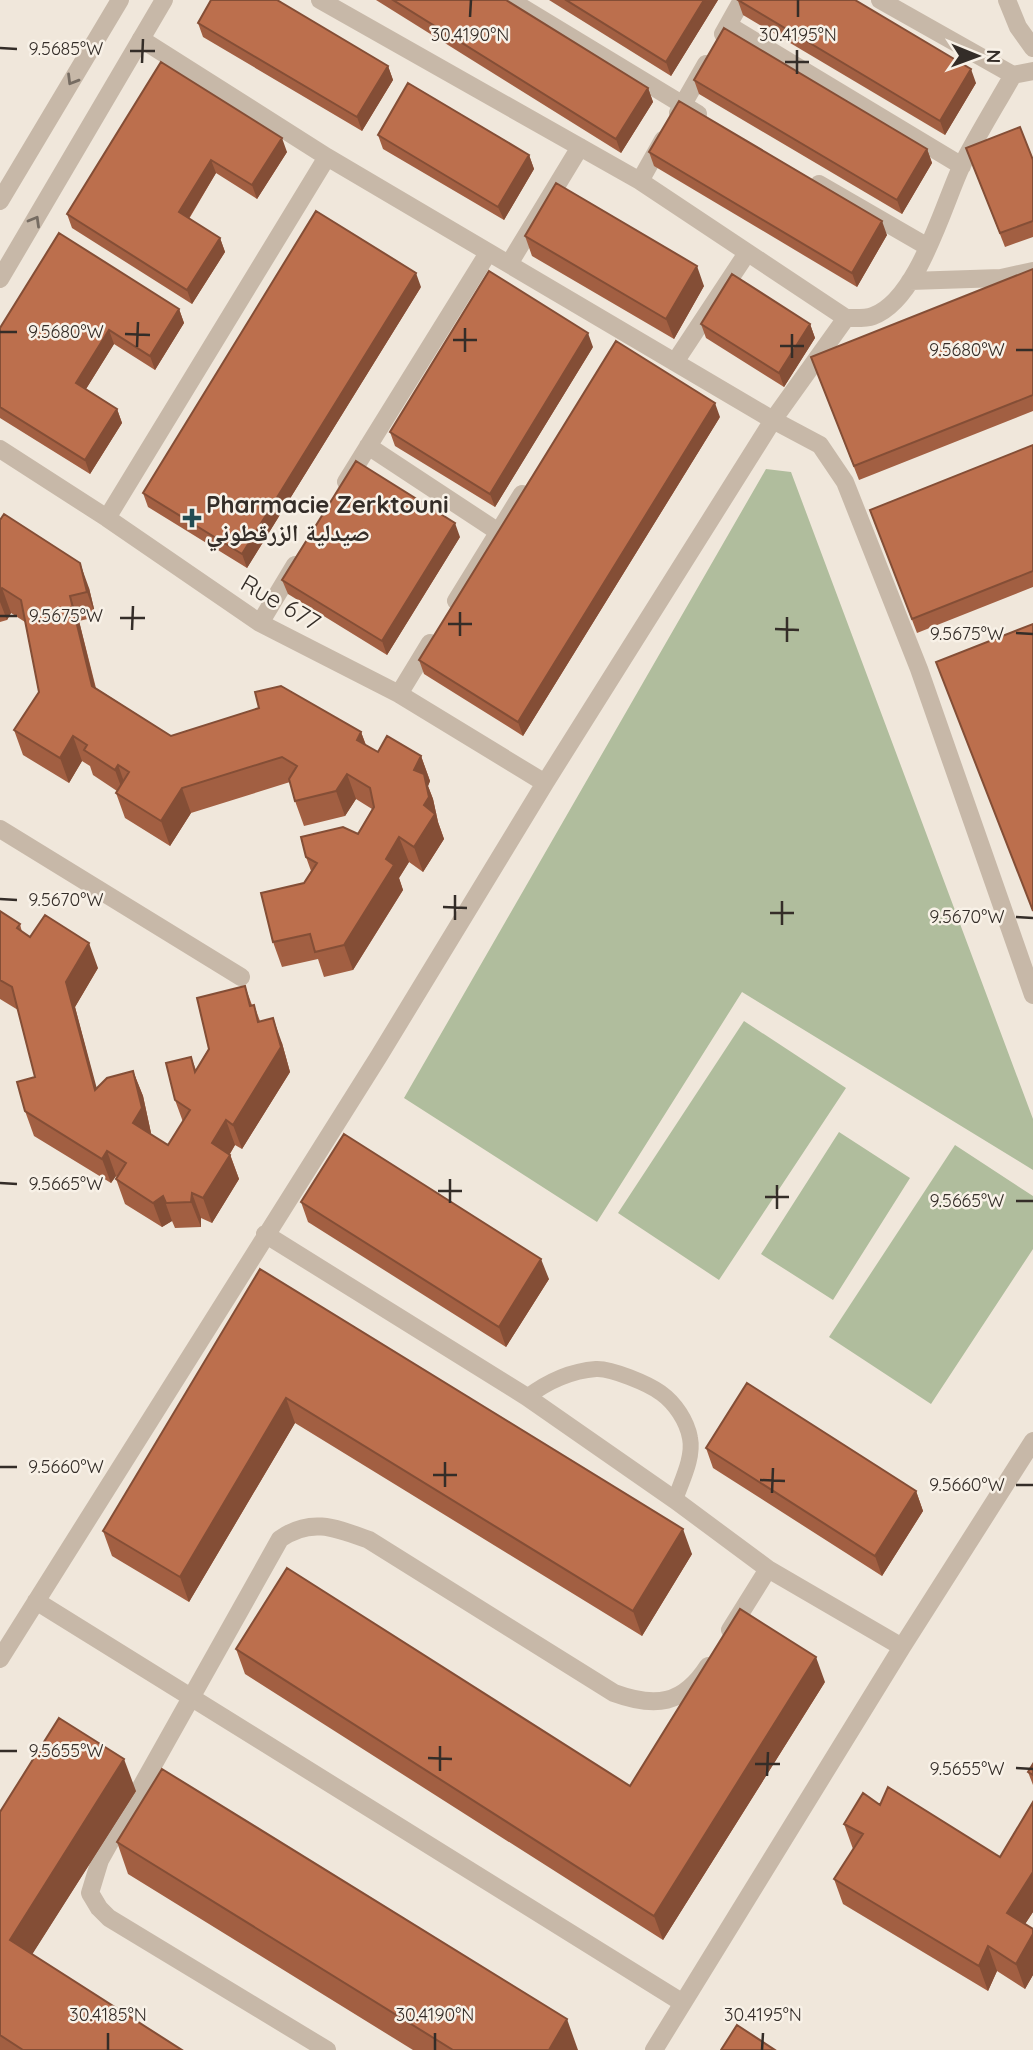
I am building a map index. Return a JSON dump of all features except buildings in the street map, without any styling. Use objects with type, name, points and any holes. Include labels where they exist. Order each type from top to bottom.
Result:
[{"type":"street","points":[[0,201],[120,0]]},
{"type":"street","points":[[0,279],[164,0]]},
{"type":"street","points":[[320,0],[640,181],[846,318],[873,316],[890,305],[910,281],[928,247],[962,166],[1013,75]]},
{"type":"street","points":[[510,0],[718,125]]},
{"type":"street","points":[[640,181],[742,0]]},
{"type":"street","points":[[880,0],[1013,75],[1033,71]]},
{"type":"street","points":[[1007,0],[1018,27],[1033,48]]},
{"type":"street","points":[[728,25],[962,166]]},
{"type":"street","points":[[141,39],[327,157],[509,264],[624,339],[675,362],[773,420],[820,444],[867,515],[925,666],[978,833],[1032,988]]},
{"type":"street","points":[[509,264],[580,147]]},
{"type":"street","points":[[107,518],[327,157]]},
{"type":"street","points":[[799,173],[928,247]]},
{"type":"street","points":[[339,493],[488,253]]},
{"type":"street","points":[[675,362],[747,253]]},
{"type":"street","points":[[910,281],[1001,278],[1033,271]]},
{"type":"street","points":[[0,1659],[379,1056],[545,783],[773,420],[846,318]]},
{"type":"street","points":[[368,446],[498,531]]},
{"type":"street","name":"Rue 677","points":[[0,449],[107,518],[260,623],[399,694],[545,783]]},
{"type":"street","points":[[399,694],[528,485]]},
{"type":"street","points":[[260,623],[303,552]]},
{"type":"street","points":[[0,829],[241,977]]},
{"type":"street","points":[[265,1234],[527,1397],[675,1500],[768,1569],[902,1647]]},
{"type":"street","points":[[654,2050],[902,1647],[1033,1441]]},
{"type":"street","points":[[327,2050],[109,1918],[90,1893],[100,1860],[279,1539],[292,1531],[314,1525],[346,1531],[369,1540],[614,1693],[639,1702],[661,1702],[676,1697],[697,1682],[768,1569]]},
{"type":"street","points":[[36,1601],[683,2003]]},
{"type":"lane","points":[[527,1397],[544,1385],[568,1375],[599,1368],[620,1374],[661,1393],[681,1414],[691,1439],[688,1461],[675,1500]]},
{"type":"green space","points":[[766,469],[791,472],[1033,1119],[1033,1170],[742,992],[597,1222],[404,1098]]},
{"type":"green space","points":[[744,1021],[846,1088],[719,1280],[618,1213]]},
{"type":"green space","points":[[839,1132],[910,1178],[833,1300],[761,1254]]},
{"type":"green space","points":[[955,1145],[1033,1196],[1033,1249],[931,1404],[829,1337]]},
{"type":"place","name":"Pharmacie Zerktouni صيدلية الزرقطوني","points":[[192,518]]}]
